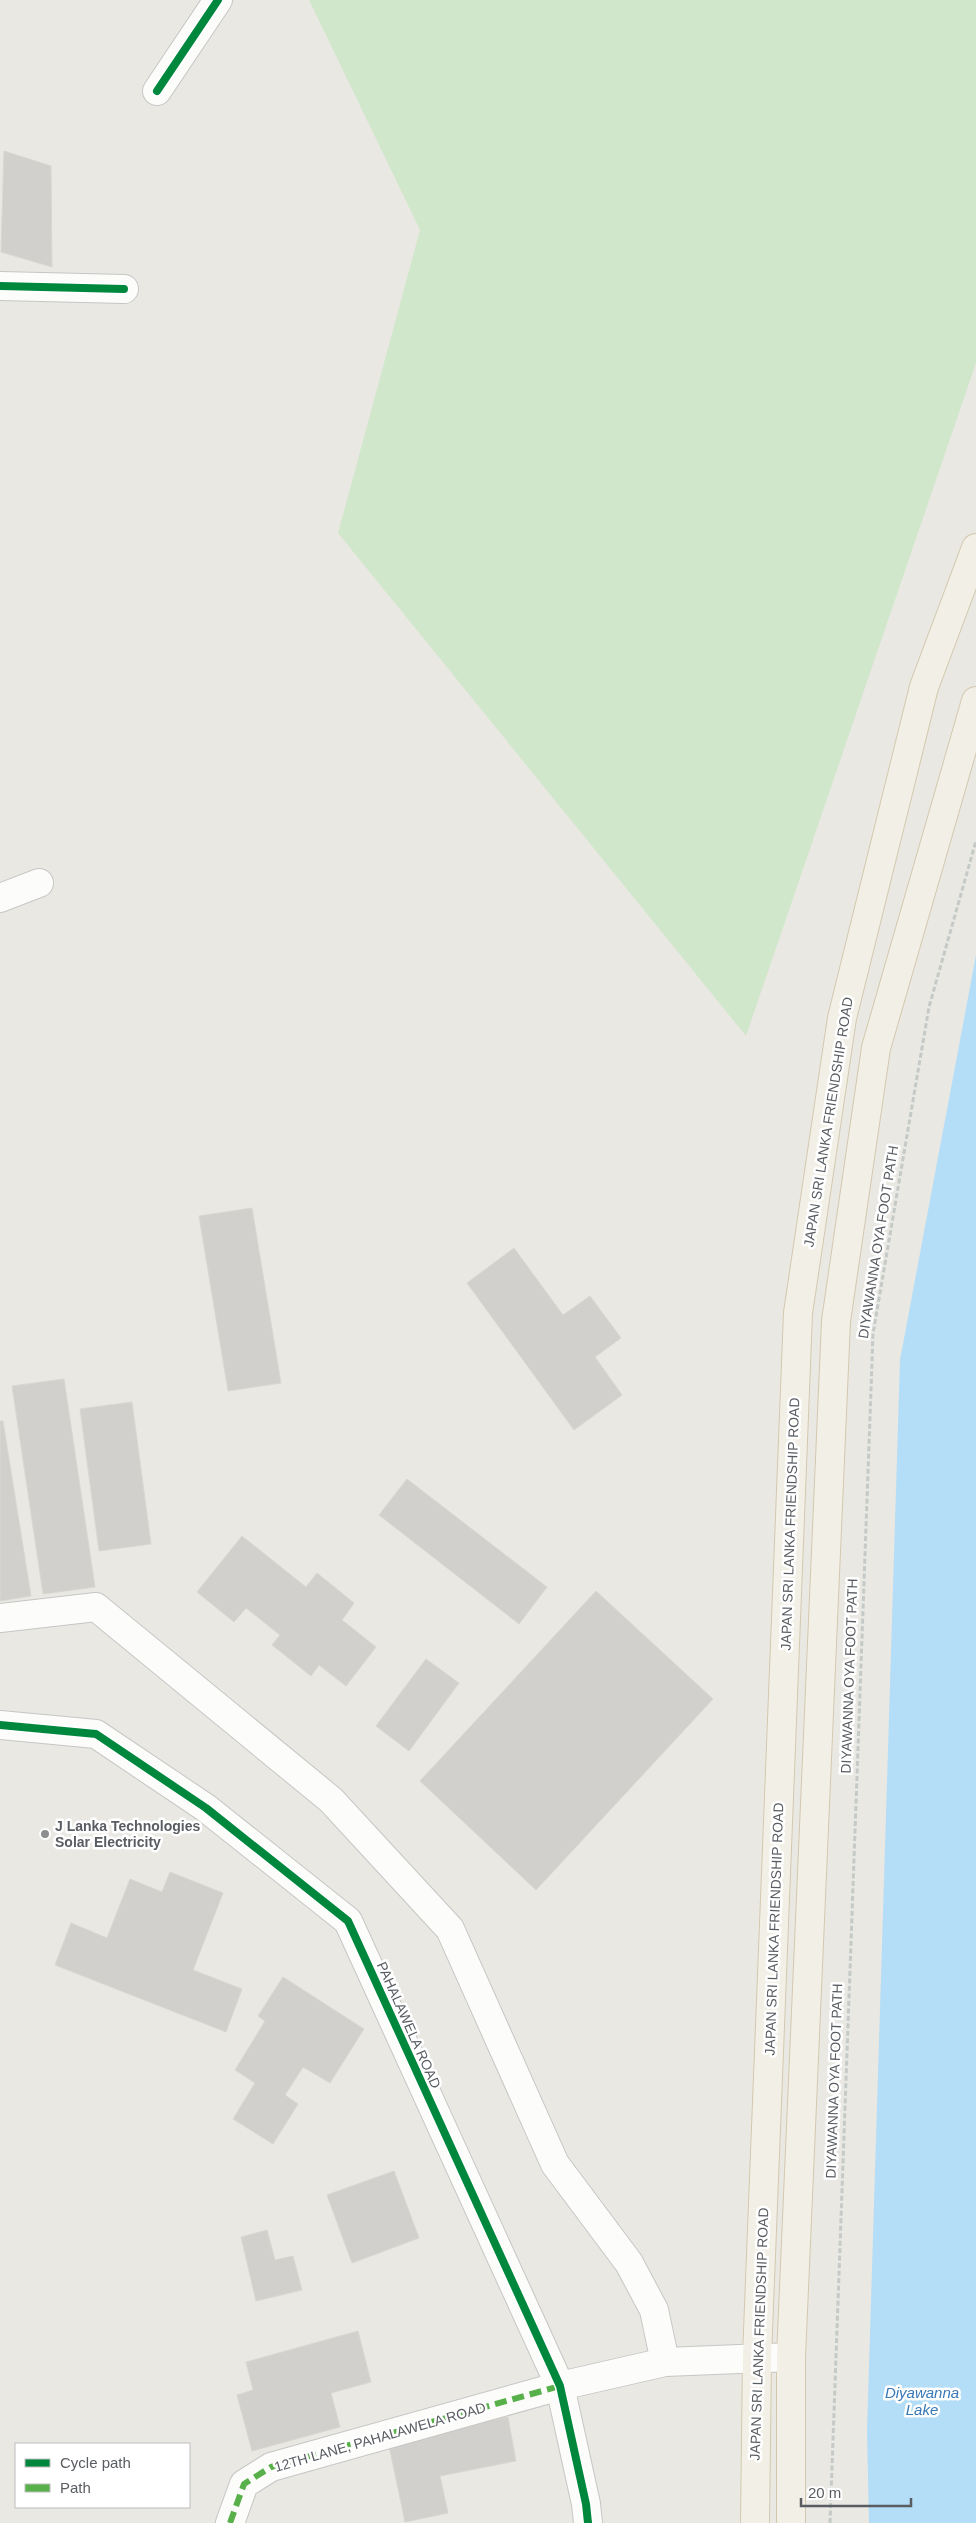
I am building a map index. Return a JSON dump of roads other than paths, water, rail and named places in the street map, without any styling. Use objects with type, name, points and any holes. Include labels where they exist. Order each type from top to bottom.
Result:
[{"type":"main road","name":"JAPAN SRI LANKA FRIENDSHIP ROAD","points":[[755,2523],[757,2357],[798,1313],[842,1018],[924,687],[976,548]]},
{"type":"main road","points":[[790,2523],[791,2357],[836,1321],[876,1048],[976,701]]},
{"type":"street","points":[[157,91],[218,0]]},
{"type":"street","points":[[0,286],[124,290]]},
{"type":"street","points":[[0,898],[39,883]]},
{"type":"street","points":[[0,1618],[96,1607],[331,1800],[450,1929],[556,2164],[629,2264],[654,2310],[665,2362]]},
{"type":"street","name":"PAHALAWELA ROAD","points":[[0,1724],[96,1734],[206,1808],[348,1921],[560,2386],[586,2504],[588,2523]]},
{"type":"street","points":[[560,2386],[665,2362],[791,2357]]},
{"type":"street","name":"12TH LANE, PAHALAWELA ROAD","points":[[230,2523],[244,2484],[271,2467],[560,2386]]},
{"type":"water","name":"Diyawanna Lake","points":[[976,955],[976,2523],[869,2523],[867,2431],[900,1360]]},
{"type":"place","name":"J Lanka Technologies Solar Electricity","points":[[45,1834]]}]
